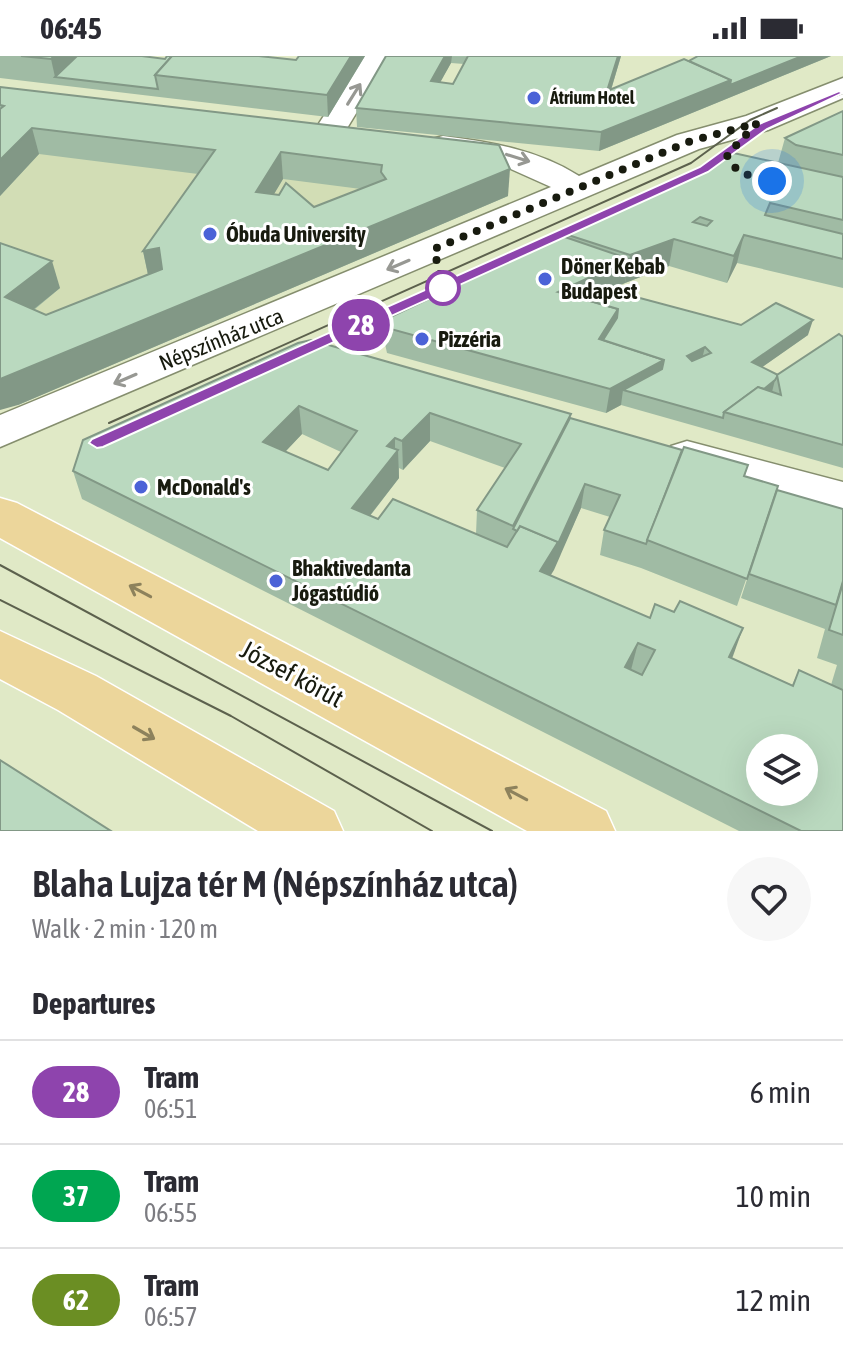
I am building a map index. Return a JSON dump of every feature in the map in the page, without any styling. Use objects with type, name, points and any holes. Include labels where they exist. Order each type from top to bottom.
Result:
[{"type":"main road","name":"József körút","points":[[0,516],[585,831]]},
{"type":"main road","points":[[0,653],[77,693],[313,831]]},
{"type":"street","points":[[330,132],[377,56]]},
{"type":"street","name":"Népszínház utca","points":[[0,432],[688,142],[757,123],[843,87]]},
{"type":"street","points":[[732,167],[727,155],[757,123]]},
{"type":"street","points":[[406,141],[512,155],[538,165],[576,188]]},
{"type":"street","points":[[648,446],[843,499]]},
{"type":"shaded area","name":"Óbuda University","points":[[0,127],[508,196],[0,410]]},
{"type":"building","points":[[21,56],[54,56],[51,59]]},
{"type":"building","points":[[77,56],[165,59],[172,56],[155,75],[158,89],[55,77]]},
{"type":"building","points":[[172,56],[259,56],[296,60],[299,56],[351,56],[327,95],[155,75]]},
{"type":"building","points":[[386,56],[445,56],[431,81],[453,84],[468,56],[618,56],[607,91],[684,59],[731,80],[601,132],[356,108]]},
{"type":"building","points":[[698,56],[802,56],[730,85],[731,80],[689,61]]},
{"type":"building","points":[[0,87],[499,145],[510,169],[0,379],[0,243],[52,261],[5,297],[46,315],[162,269],[159,248],[143,251],[215,150],[32,128],[0,160],[0,109],[4,106],[0,105]],"holes":[[[281,152],[382,165],[381,172],[386,179],[314,207],[286,183],[279,195],[256,192]]]},
{"type":"building","points":[[843,111],[843,155],[796,145],[785,138]]},
{"type":"building","points":[[729,152],[843,177],[843,220],[770,203],[765,215],[843,234],[843,259],[744,235],[734,256],[674,239],[630,255],[562,233],[714,161],[721,154]],"holes":[[[700,217],[712,221],[707,226],[693,222]]]},
{"type":"building","points":[[562,236],[629,259],[558,292],[618,309],[599,339],[664,360],[610,389],[387,328],[384,320]]},
{"type":"building","points":[[591,285],[741,325],[776,303],[813,320],[752,362],[778,375],[764,389],[758,387],[724,412],[723,418],[623,390],[662,369],[664,360],[603,340],[617,318],[618,309],[570,295]],"holes":[[[705,347],[711,353],[692,361],[687,356]]]},
{"type":"building","points":[[839,334],[843,337],[843,445],[724,412],[758,387],[781,395],[777,375]]},
{"type":"building","points":[[311,340],[571,414],[513,526],[477,510],[521,444],[430,413],[402,441],[395,438],[387,446],[398,450],[352,508],[378,519],[393,499],[507,547],[520,526],[558,542],[540,571],[650,618],[655,604],[674,612],[680,601],[743,628],[729,657],[793,686],[799,670],[843,690],[843,831],[801,831],[750,806],[818,806],[818,734],[746,734],[746,804],[73,471],[83,440],[298,343]],"holes":[[[299,406],[357,431],[328,470],[263,442]],[[638,643],[655,650],[642,675],[625,667]]]},
{"type":"building","points":[[570,418],[682,450],[646,544],[604,530],[620,495],[585,484],[557,546],[558,542],[520,526],[517,531],[513,529]]},
{"type":"building","points":[[684,447],[748,465],[744,476],[778,486],[747,579],[647,540]]},
{"type":"building","points":[[777,490],[843,509],[843,581],[836,605],[749,574]]},
{"type":"building","points":[[843,583],[843,635],[829,630]]},
{"type":"building","points":[[0,760],[111,831],[0,831]]},
{"type":"tram line","points":[[710,165],[763,126],[843,93]]},
{"type":"tram line","name":"28","points":[[97,443],[704,169],[763,126],[843,93]]},
{"type":"tram line","points":[[109,423],[691,163],[750,120],[777,108]]},
{"type":"tram line","points":[[299,352],[584,224]]},
{"type":"tram line","points":[[0,565],[492,831]]},
{"type":"tram line","points":[[0,600],[231,716],[432,831]]},
{"type":"place","name":"Átrium Hotel","points":[[534,98]]},
{"type":"place","name":"Óbuda University","points":[[210,234]]},
{"type":"place","name":"Döner Kebab Budapest","points":[[545,279]]},
{"type":"place","name":"Pizzéria","points":[[422,339]]},
{"type":"place","name":"McDonald's","points":[[141,487]]},
{"type":"place","name":"Bhaktivedanta Jógastúdió","points":[[276,581]]},
{"type":"route","points":[[443,288],[434,249],[688,142],[757,123],[727,155],[732,167],[743,174],[772,181]]}]
